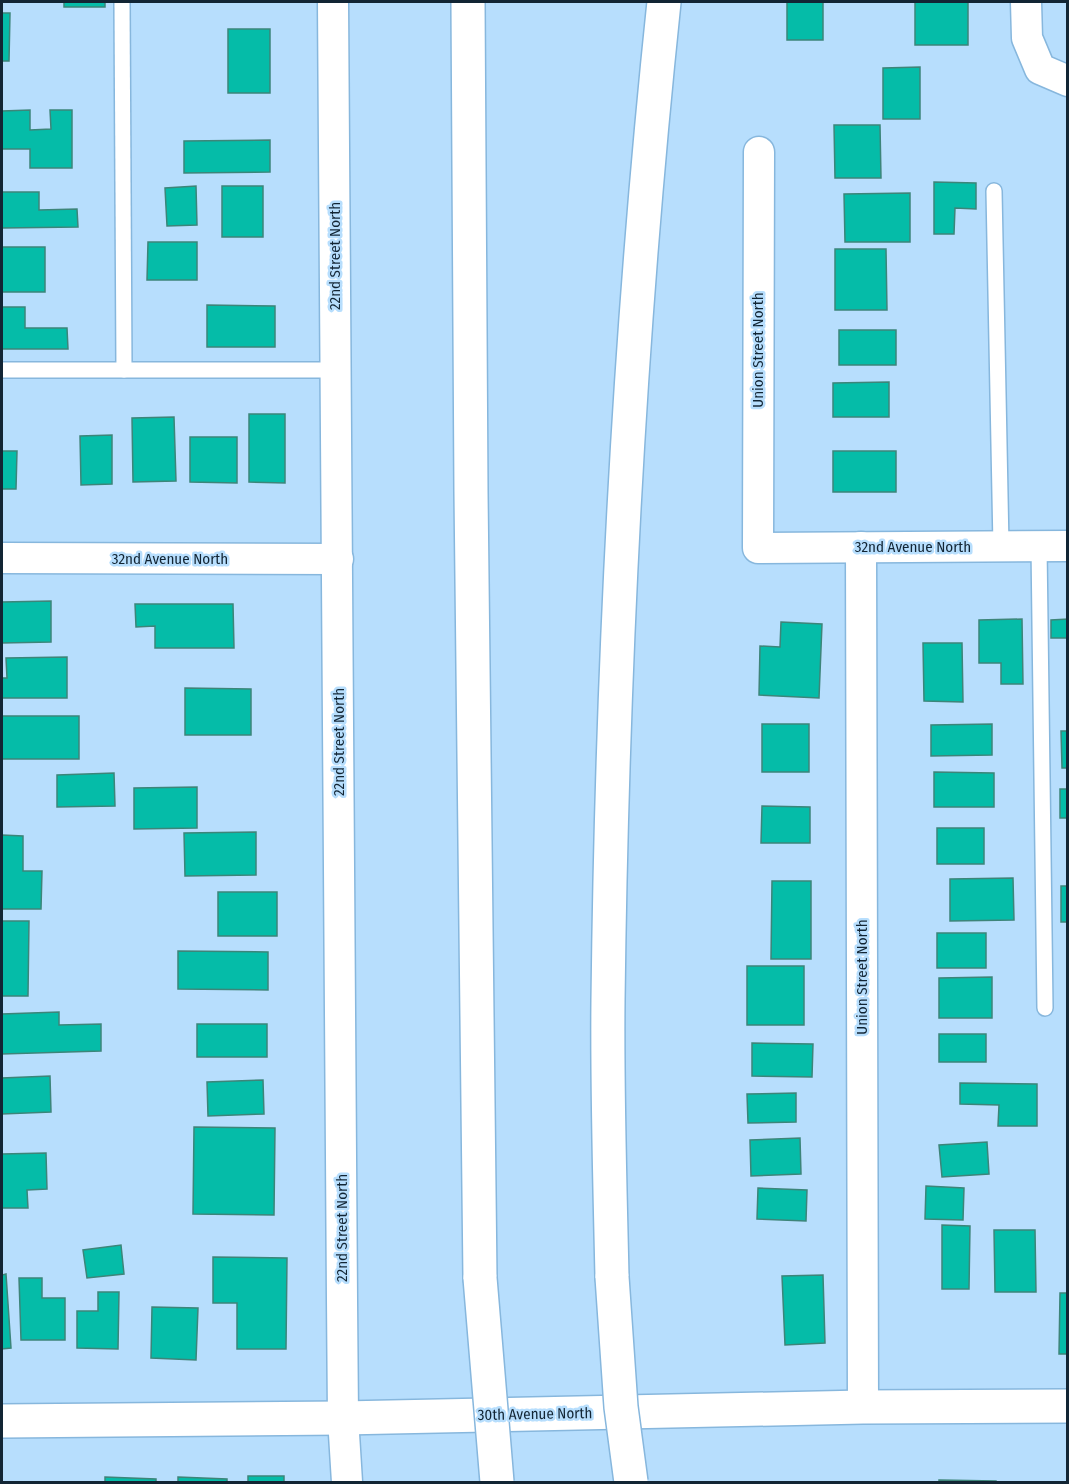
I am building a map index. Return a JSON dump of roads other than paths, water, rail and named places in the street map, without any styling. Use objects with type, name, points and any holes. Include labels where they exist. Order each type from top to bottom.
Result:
[{"type":"main road","points":[[468,2],[471,516],[480,1278],[497,1482]]},
{"type":"main road","points":[[631,1482],[621,1407],[612,1277],[608,1004],[615,711],[624,488],[637,303],[664,2]]},
{"type":"main road","name":"30th Avenue North","points":[[2,1421],[343,1418],[863,1407],[1068,1406]]},
{"type":"street","name":"22nd Street North","points":[[333,2],[343,1418],[347,1482]]},
{"type":"street","points":[[1026,2],[1027,38],[1040,69],[1068,81]]},
{"type":"street","name":"Union Street North","points":[[758,548],[759,152]]},
{"type":"street","name":"32nd Avenue North","points":[[758,548],[1053,546]]},
{"type":"street","name":"Union Street North","points":[[861,547],[863,1407]]},
{"type":"street","name":"32nd Avenue North","points":[[2,558],[338,559]]},
{"type":"lane","points":[[123,2],[124,370]]},
{"type":"lane","points":[[994,191],[1001,546]]},
{"type":"lane","points":[[2,370],[336,370]]},
{"type":"lane","points":[[1046,1008],[1053,546]]}]
